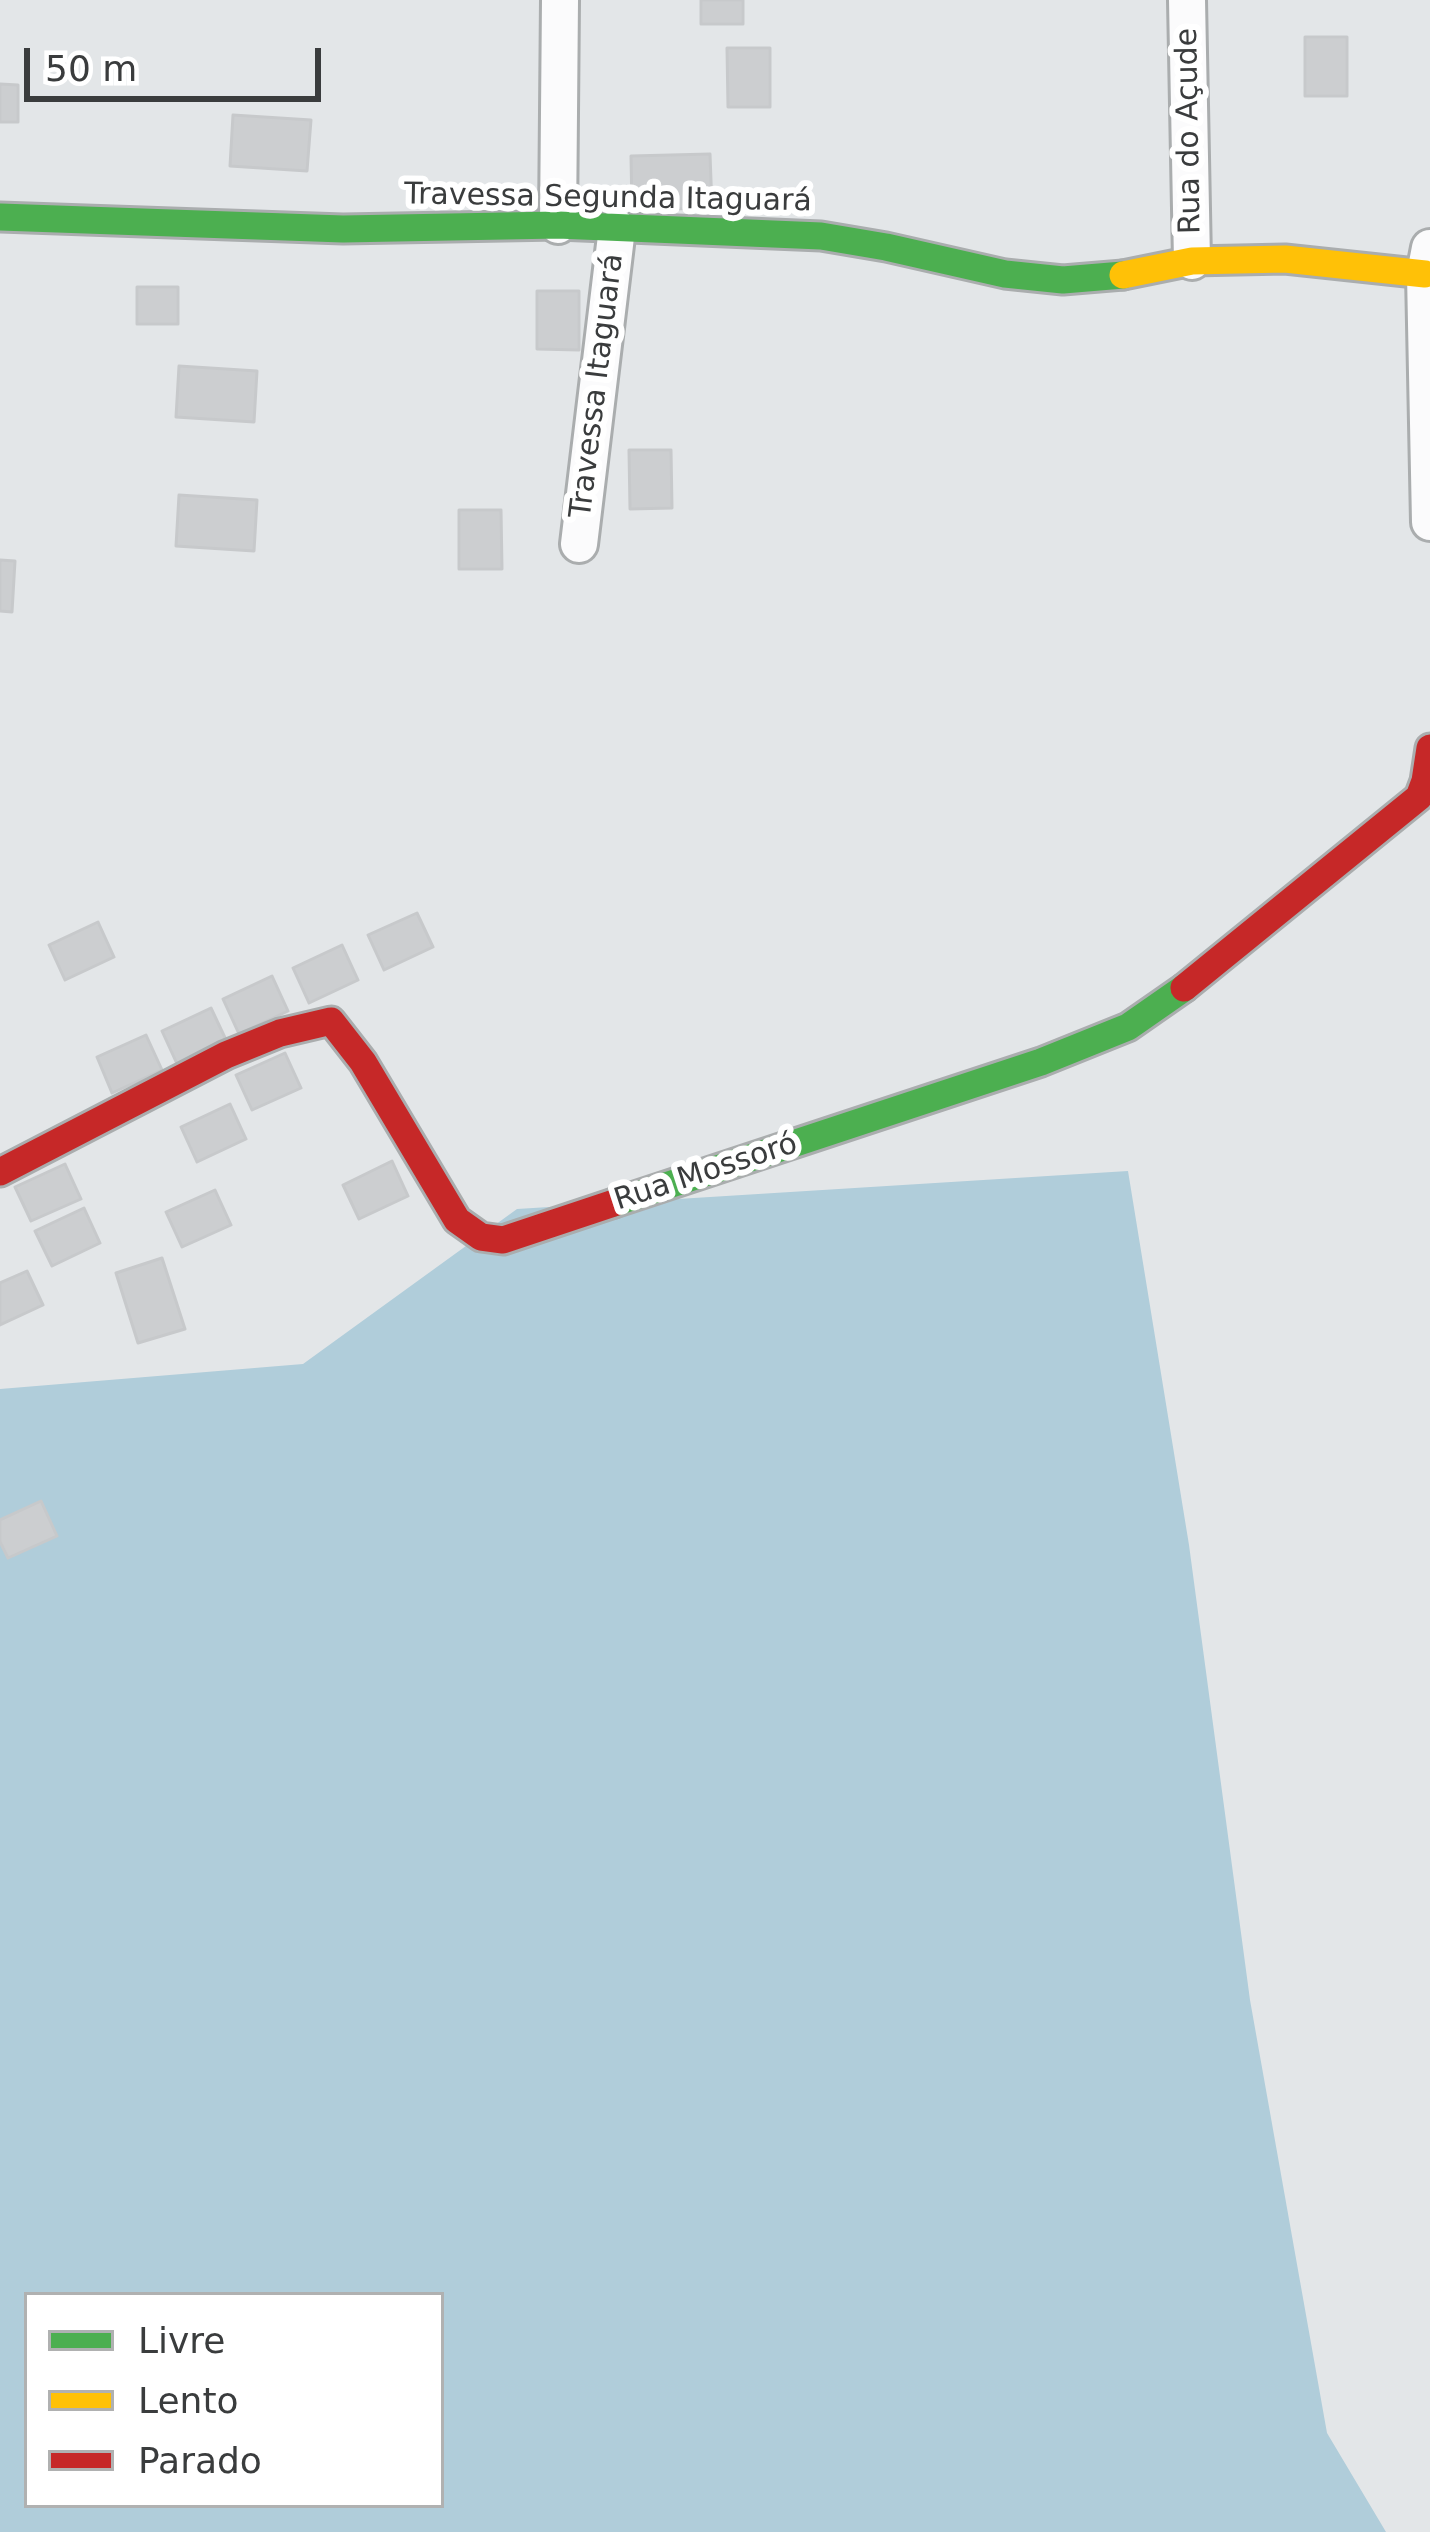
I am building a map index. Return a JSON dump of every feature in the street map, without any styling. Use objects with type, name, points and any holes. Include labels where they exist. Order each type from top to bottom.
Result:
[{"type":"street","points":[[558,225],[560,0]]},
{"type":"street","name":"Rua do Açude","points":[[1187,0],[1192,261]]},
{"type":"street","name":"Travessa Segunda Itaguará","points":[[0,217],[343,229],[558,225],[821,236],[1005,274],[1063,280],[1112,277],[1192,261],[1427,261]]},
{"type":"street","name":"Travessa Itaguará","points":[[579,544],[617,228]]},
{"type":"street","points":[[1427,261],[1430,523]]},
{"type":"street","name":"Rua Mossoró","points":[[0,1172],[226,1055],[331,1021],[362,1062],[457,1220],[474,1236],[494,1242],[516,1238],[1041,1063],[1128,1027],[1184,988],[1419,797],[1430,748]]},
{"type":"shaded area","points":[[1128,1171],[1189,1545],[1250,2000],[1327,2433],[1386,2532],[0,2532],[0,1389],[303,1364],[517,1209]]},
{"type":"building","points":[[701,0],[743,0],[743,24],[701,24]]},
{"type":"building","points":[[1305,37],[1347,37],[1347,96],[1305,96]]},
{"type":"building","points":[[727,48],[770,48],[770,107],[728,107]]},
{"type":"building","points":[[0,84],[18,85],[18,122],[0,122]]},
{"type":"building","points":[[233,115],[311,120],[307,171],[230,166]]},
{"type":"building","points":[[710,154],[712,208],[632,210],[631,156]]},
{"type":"building","points":[[137,287],[178,287],[178,324],[137,324]]},
{"type":"building","points":[[537,291],[579,291],[579,350],[537,349]]},
{"type":"building","points":[[179,366],[257,371],[254,422],[176,417]]},
{"type":"building","points":[[629,450],[671,450],[672,508],[630,509]]},
{"type":"building","points":[[179,495],[257,500],[254,551],[176,546]]},
{"type":"building","points":[[459,510],[501,510],[502,569],[459,569]]},
{"type":"building","points":[[0,560],[15,561],[12,612],[0,611]]},
{"type":"building","points":[[417,913],[433,947],[384,970],[368,935]]},
{"type":"building","points":[[98,922],[114,957],[65,980],[49,945]]},
{"type":"building","points":[[342,945],[358,980],[309,1003],[293,968]]},
{"type":"building","points":[[272,976],[288,1011],[239,1034],[223,999]]},
{"type":"building","points":[[211,1008],[227,1042],[178,1066],[162,1031]]},
{"type":"building","points":[[146,1035],[162,1070],[112,1093],[97,1057]]},
{"type":"building","points":[[285,1053],[301,1088],[252,1110],[236,1075]]},
{"type":"building","points":[[230,1104],[246,1139],[197,1162],[181,1127]]},
{"type":"building","points":[[392,1161],[408,1196],[359,1219],[343,1185]]},
{"type":"building","points":[[65,1164],[81,1199],[31,1221],[15,1187]]},
{"type":"building","points":[[215,1190],[231,1225],[182,1247],[166,1212]]},
{"type":"building","points":[[84,1208],[100,1243],[52,1266],[35,1231]]},
{"type":"building","points":[[162,1258],[185,1329],[138,1343],[116,1273]]},
{"type":"building","points":[[27,1271],[43,1305],[0,1325],[0,1283]]},
{"type":"building","points":[[41,1501],[57,1536],[8,1558],[0,1542],[0,1520]]},
{"type":"traffic: fast","points":[[0,217],[343,229],[558,225],[821,236],[1005,274],[1063,280],[1123,275]]},
{"type":"traffic: fast","points":[[614,1203],[1041,1062],[1128,1027],[1184,988]]},
{"type":"traffic: slow","points":[[1123,275],[1192,261],[1285,259],[1425,274]]},
{"type":"traffic: jam","points":[[1184,988],[1419,797],[1430,748]]},
{"type":"traffic: jam","points":[[0,1172],[226,1055],[280,1033],[331,1021],[363,1062],[457,1220],[481,1237],[503,1240],[614,1203]]}]
